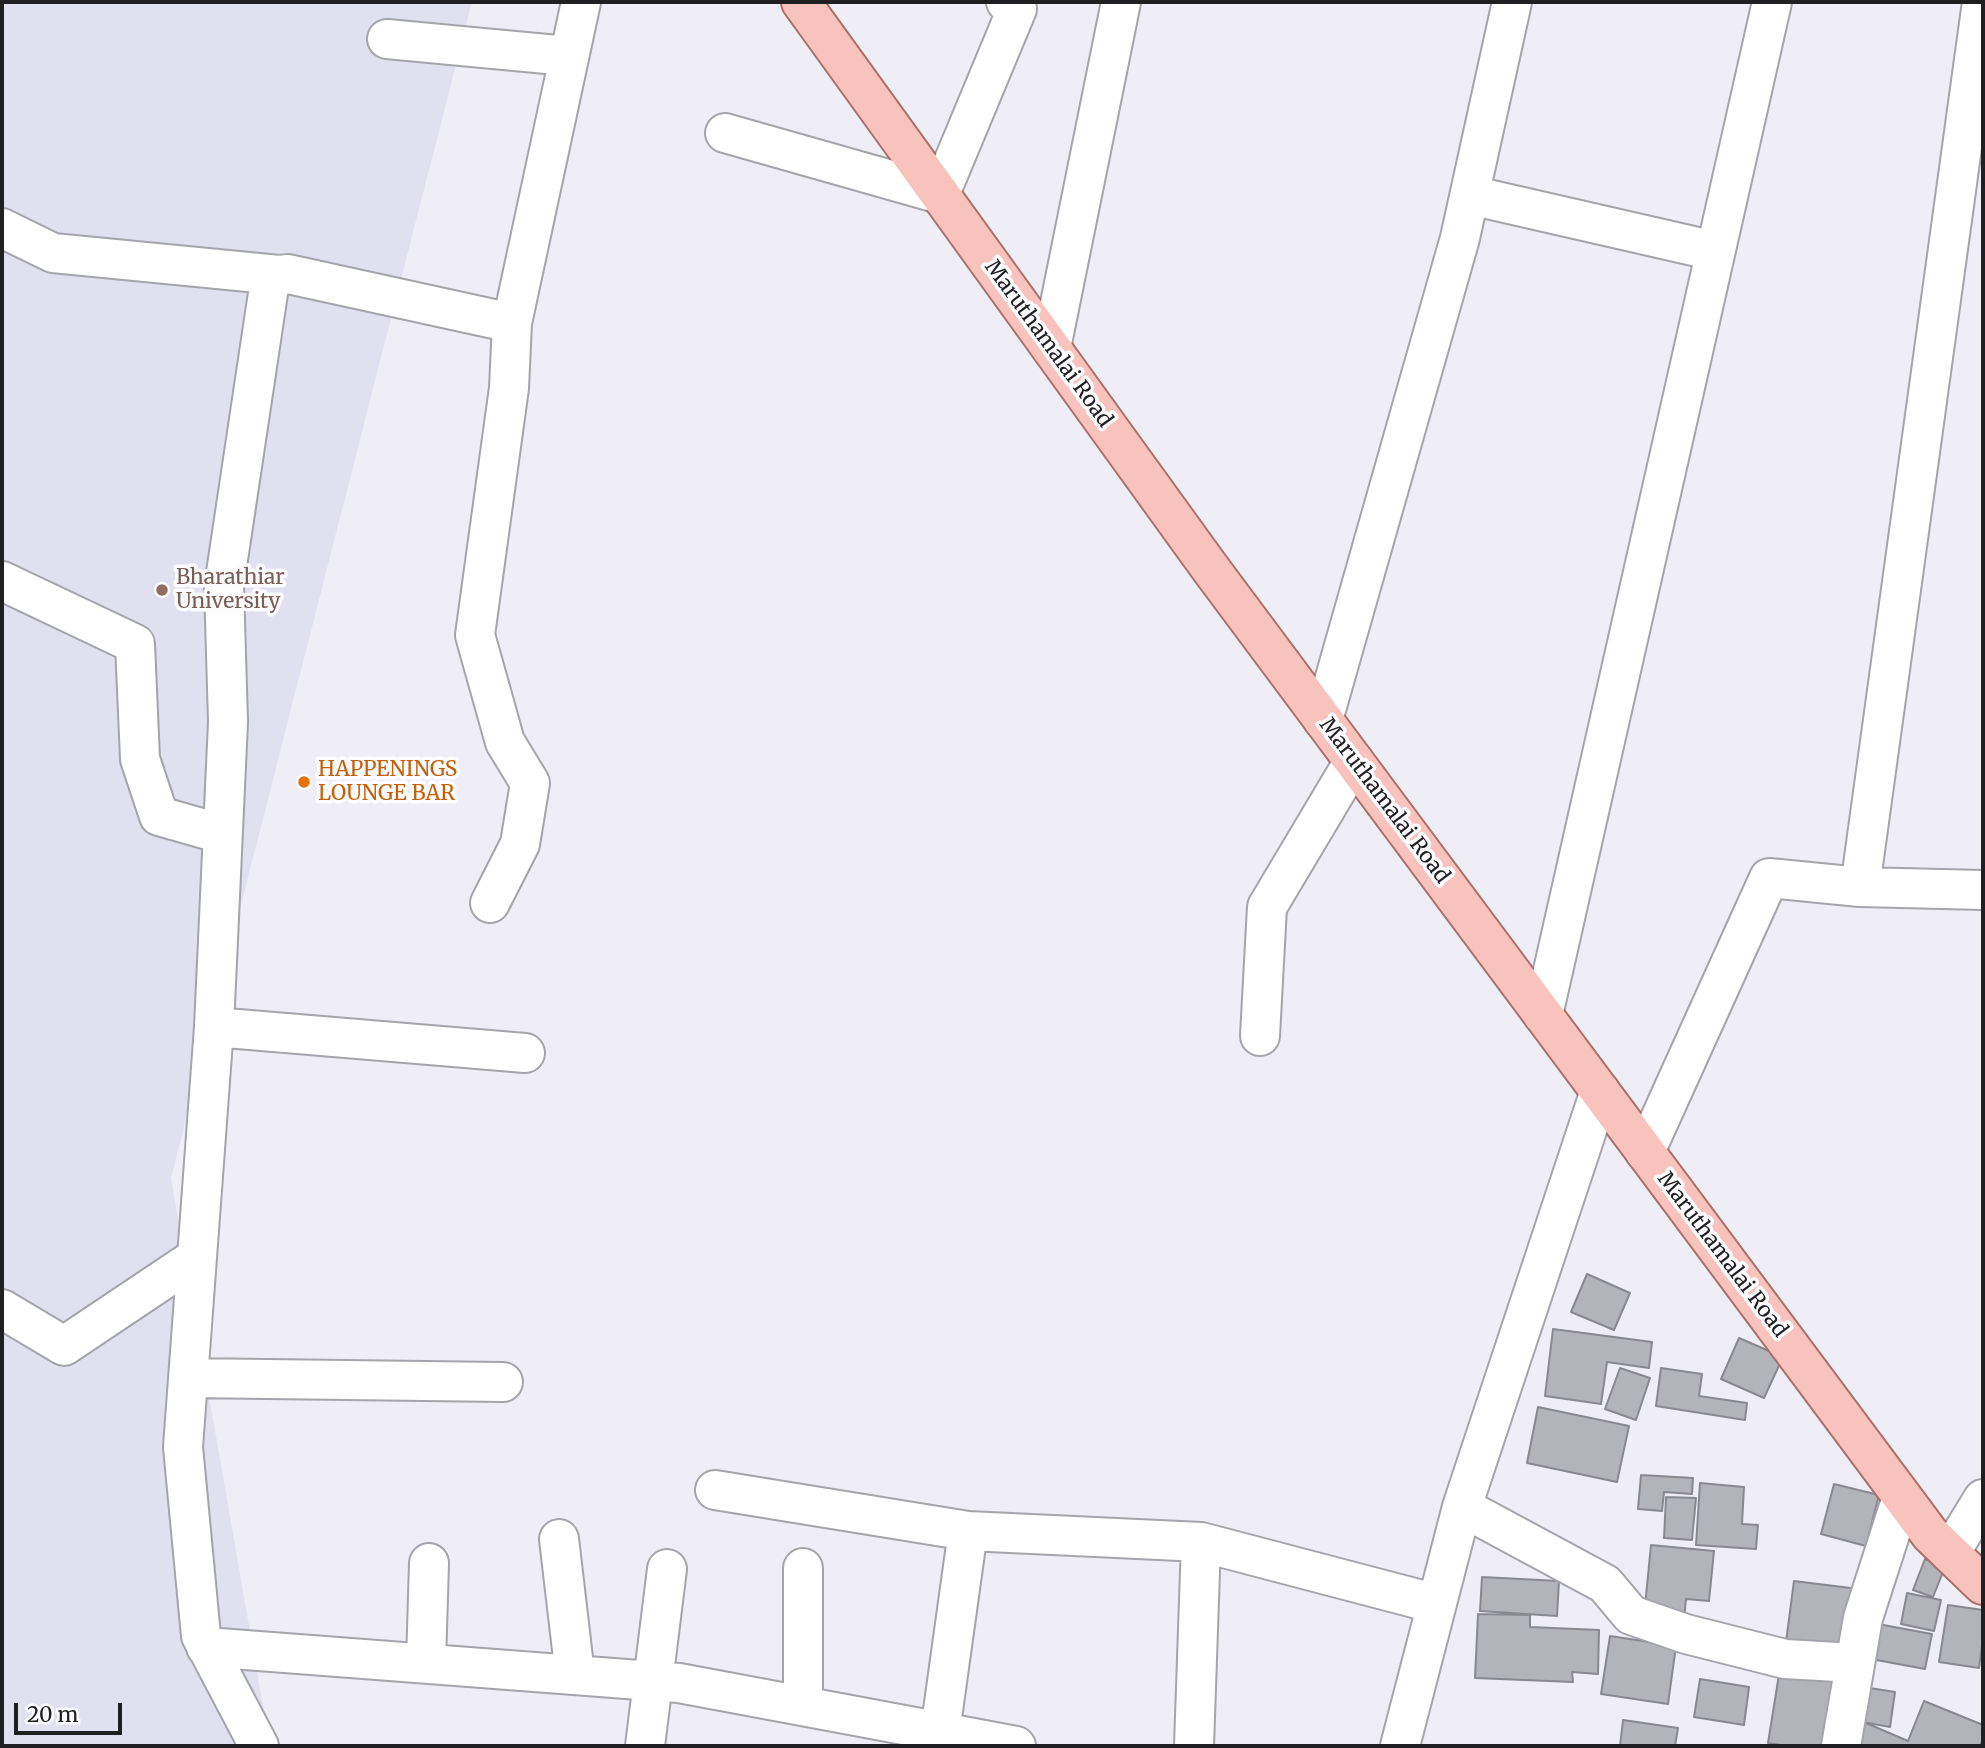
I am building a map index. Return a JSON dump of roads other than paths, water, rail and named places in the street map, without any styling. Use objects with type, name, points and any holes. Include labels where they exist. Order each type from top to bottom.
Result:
[{"type":"main road","name":"Maruthamalai Road","points":[[801,2],[1323,720],[1902,1497],[1930,1534],[1983,1586]]},
{"type":"street","points":[[490,904],[520,844],[530,783],[505,742],[475,635],[509,388],[512,323],[581,2]]},
{"type":"street","points":[[725,133],[940,194],[1017,9],[1006,2]]},
{"type":"street","points":[[1051,348],[1121,2]]},
{"type":"street","points":[[1323,720],[1460,238],[1512,2]]},
{"type":"street","points":[[1543,1015],[1772,2]]},
{"type":"street","points":[[1860,887],[1982,2]]},
{"type":"street","points":[[387,39],[568,56]]},
{"type":"street","points":[[1470,195],[1715,251]]},
{"type":"street","points":[[2,228],[53,253],[288,274],[512,323]]},
{"type":"street","points":[[259,1746],[201,1636],[183,1447],[214,1027],[228,722],[224,586],[270,280],[279,275]]},
{"type":"street","points":[[2,581],[135,644],[140,759],[159,817],[222,834]]},
{"type":"street","points":[[1260,1036],[1267,907],[1354,761]]},
{"type":"street","points":[[1646,1152],[1769,878],[1860,887],[1983,890]]},
{"type":"street","points":[[214,1027],[525,1053]]},
{"type":"street","points":[[1400,1746],[1462,1507],[1600,1091]]},
{"type":"street","points":[[2,1310],[64,1346],[197,1257]]},
{"type":"street","points":[[188,1378],[503,1382]]},
{"type":"street","points":[[715,1490],[968,1531],[1200,1542],[1437,1604]]},
{"type":"street","points":[[1841,1746],[1863,1618],[1902,1497]]},
{"type":"street","points":[[1950,1553],[1983,1499]]},
{"type":"street","points":[[1462,1507],[1605,1584],[1631,1615],[1686,1634],[1785,1658],[1854,1663]]},
{"type":"street","points":[[940,1732],[968,1531]]},
{"type":"street","points":[[559,1539],[575,1675]]},
{"type":"street","points":[[1194,1746],[1200,1542]]},
{"type":"street","points":[[426,1663],[429,1563]]},
{"type":"street","points":[[803,1568],[803,1706]]},
{"type":"street","points":[[645,1746],[667,1569]]},
{"type":"street","points":[[206,1647],[679,1683],[803,1706],[852,1731],[940,1732],[1016,1746]]},
{"type":"place","name":"Bharathiar University","points":[[162,590]]},
{"type":"place","name":"HAPPENINGS LOUNGE BAR","points":[[304,782]]}]
